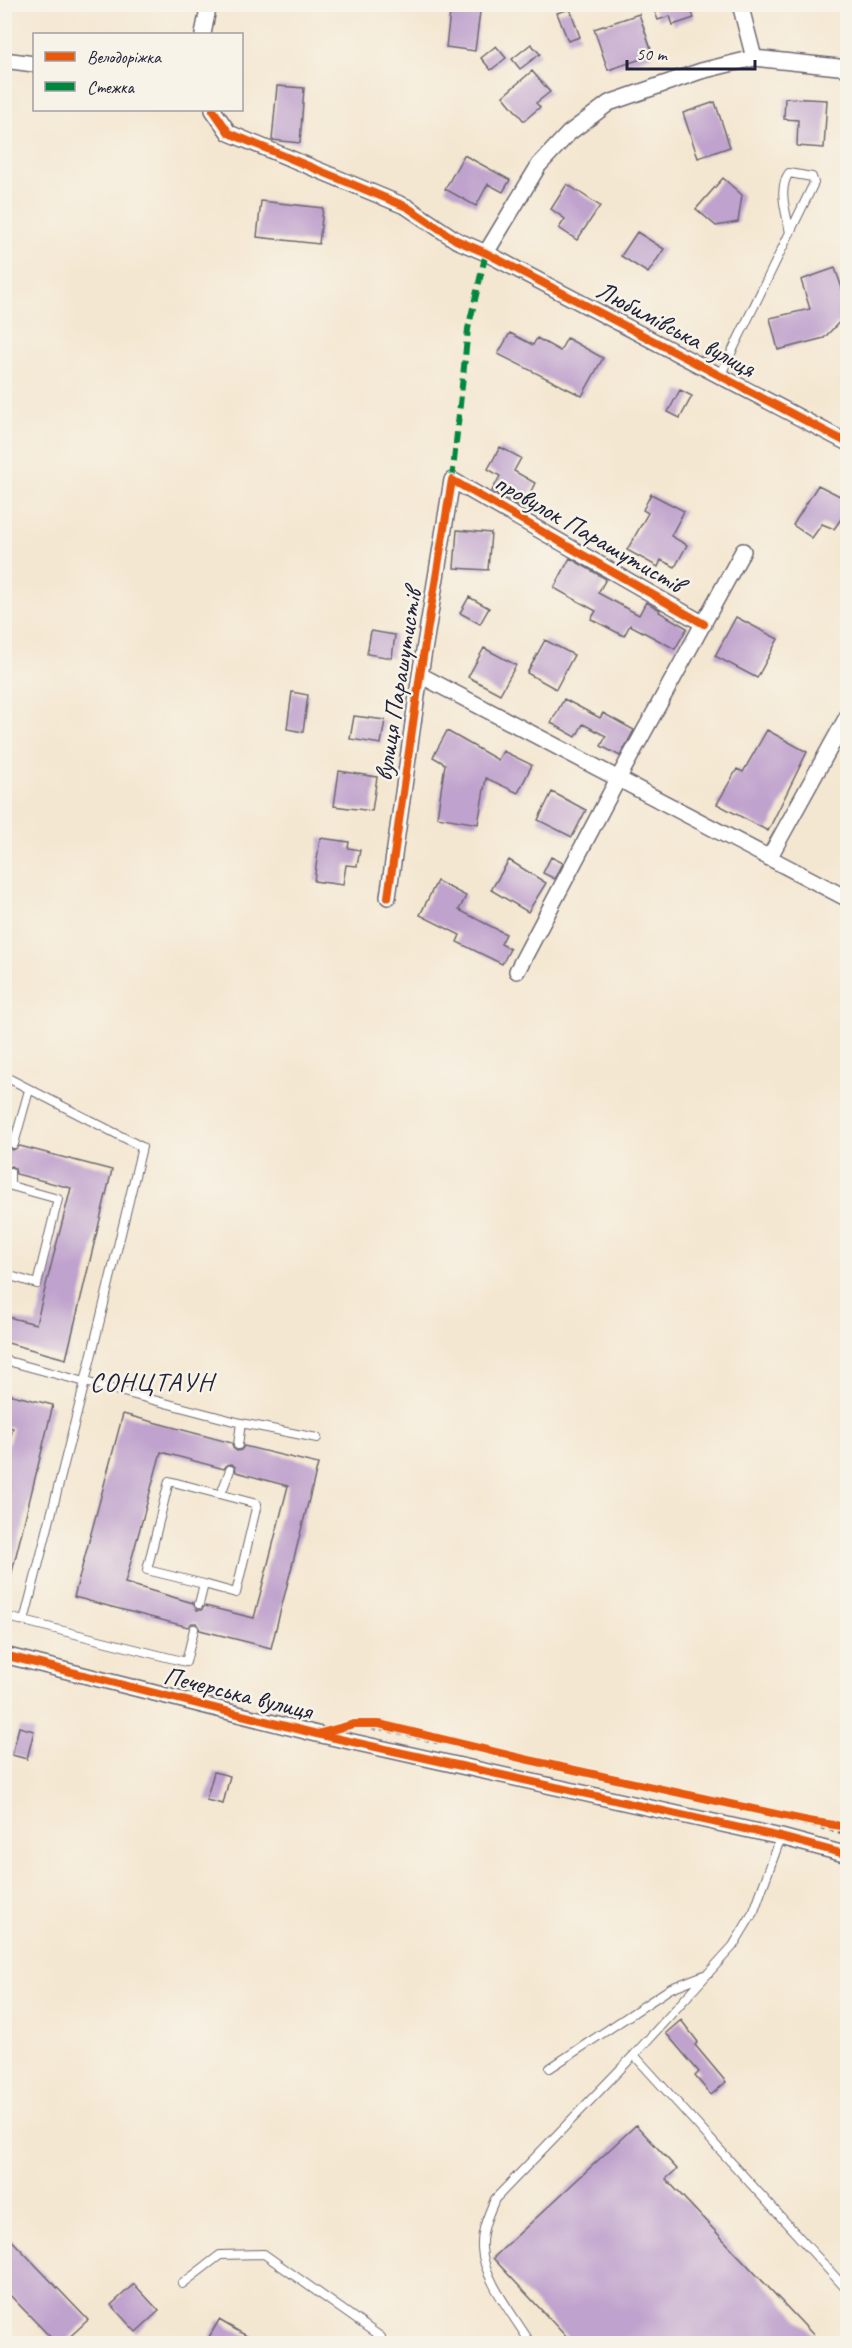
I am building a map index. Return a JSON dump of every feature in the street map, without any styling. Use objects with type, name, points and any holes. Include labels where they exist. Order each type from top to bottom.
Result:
[{"type":"street","points":[[203,33],[209,4]]},
{"type":"street","points":[[740,4],[754,58]]},
{"type":"street","points":[[486,253],[539,165],[569,133],[609,103],[701,71],[754,58],[848,68]]},
{"type":"street","points":[[4,60],[33,64]]},
{"type":"street","name":"Любимівська вулиця","points":[[214,111],[229,133],[407,207],[456,240],[486,253],[848,443]]},
{"type":"street","name":"провулок Парашутистів","points":[[452,480],[704,624]]},
{"type":"street","name":"вулиця Парашутистів","points":[[388,897],[420,675],[452,480]]},
{"type":"street","points":[[518,971],[618,779],[744,551]]},
{"type":"street","name":"вулиця Парашутистів","points":[[420,675],[848,899]]},
{"type":"street","points":[[769,858],[848,715]]},
{"type":"street","name":"Печерська вулиця","points":[[4,1655],[317,1734],[781,1837],[848,1855]]},
{"type":"lane","points":[[720,376],[814,183],[812,177],[805,174],[789,173],[785,179],[783,190],[790,232]]},
{"type":"lane","points":[[4,1076],[142,1147],[24,1621]]},
{"type":"lane","points":[[14,1144],[29,1090]]},
{"type":"lane","points":[[4,1274],[37,1284],[58,1199],[7,1185],[10,1172]]},
{"type":"lane","points":[[4,1360],[241,1422],[317,1437]]},
{"type":"lane","points":[[238,1445],[241,1422]]},
{"type":"lane","points":[[221,1494],[231,1470]]},
{"type":"lane","points":[[169,1481],[257,1504],[236,1593],[204,1584],[147,1570],[169,1481]]},
{"type":"lane","points":[[199,1604],[204,1584]]},
{"type":"lane","points":[[4,1616],[186,1662],[194,1629]]},
{"type":"lane","points":[[531,2343],[486,2271],[482,2249],[484,2224],[495,2199],[634,2055],[733,1946],[754,1911],[781,1837]]},
{"type":"lane","points":[[550,2068],[671,1988],[711,1972]]},
{"type":"lane","points":[[634,2055],[848,2292]]},
{"type":"lane","points":[[182,2284],[220,2255],[264,2254],[381,2337],[381,2343]]},
{"type":"path","points":[[363,1724],[379,1724],[448,1741]]},
{"type":"path","points":[[784,1816],[848,1827]]},
{"type":"building","points":[[451,4],[481,4],[475,51],[446,47]]},
{"type":"building","points":[[652,4],[698,4],[699,8],[691,10],[694,18],[673,25],[670,16],[658,20]]},
{"type":"building","points":[[570,9],[580,37],[568,41],[557,13]]},
{"type":"building","points":[[639,14],[653,55],[608,70],[594,29]]},
{"type":"building","points":[[531,44],[540,54],[520,69],[512,59]]},
{"type":"building","points":[[496,46],[506,58],[491,70],[481,58]]},
{"type":"building","points":[[532,71],[550,92],[536,103],[540,107],[524,121],[503,96]]},
{"type":"building","points":[[277,86],[304,88],[300,143],[272,140]]},
{"type":"building","points":[[785,98],[827,100],[824,148],[797,146],[798,120],[784,119]]},
{"type":"building","points":[[715,102],[730,147],[698,158],[683,113]]},
{"type":"building","points":[[464,155],[510,180],[503,192],[488,184],[476,206],[445,189]]},
{"type":"building","points":[[723,178],[742,195],[738,222],[716,226],[696,209]]},
{"type":"building","points":[[567,184],[600,206],[577,240],[559,228],[565,219],[551,209]]},
{"type":"building","points":[[261,201],[323,208],[319,244],[257,237]]},
{"type":"building","points":[[637,232],[664,249],[648,273],[621,256]]},
{"type":"building","points":[[835,268],[848,305],[848,313],[824,338],[778,350],[770,318],[810,309],[801,280]]},
{"type":"building","points":[[510,333],[533,345],[537,338],[560,351],[567,338],[603,358],[582,396],[498,354]]},
{"type":"building","points":[[680,390],[692,396],[680,418],[668,412]]},
{"type":"building","points":[[500,447],[521,458],[514,471],[535,483],[522,509],[492,491],[500,476],[488,469]]},
{"type":"building","points":[[818,485],[848,500],[848,509],[834,529],[822,524],[812,538],[793,525]]},
{"type":"building","points":[[651,494],[684,511],[671,536],[687,545],[675,567],[661,560],[658,567],[627,550],[648,513],[643,510]]},
{"type":"building","points":[[457,530],[491,533],[488,570],[454,568]]},
{"type":"building","points":[[570,558],[606,579],[598,593],[639,615],[646,602],[687,628],[675,649],[630,625],[624,636],[591,619],[596,611],[554,588]]},
{"type":"building","points":[[469,597],[489,608],[480,624],[460,613]]},
{"type":"building","points":[[736,617],[778,639],[757,678],[715,656]]},
{"type":"building","points":[[371,631],[395,635],[392,658],[367,654]]},
{"type":"building","points":[[545,640],[574,655],[556,689],[527,673]]},
{"type":"building","points":[[484,648],[516,665],[500,694],[468,677]]},
{"type":"building","points":[[292,692],[308,695],[303,732],[287,729]]},
{"type":"building","points":[[564,699],[600,718],[603,713],[634,730],[620,756],[601,746],[606,736],[583,724],[576,737],[551,723]]},
{"type":"building","points":[[354,716],[385,720],[381,744],[350,739]]},
{"type":"building","points":[[767,730],[807,752],[768,831],[717,804],[737,769],[743,772]]},
{"type":"building","points":[[447,731],[498,760],[503,751],[532,765],[518,793],[486,778],[478,824],[437,817],[445,764],[433,757]]},
{"type":"building","points":[[339,771],[377,777],[372,811],[334,806]]},
{"type":"building","points":[[552,792],[586,810],[572,837],[538,820]]},
{"type":"building","points":[[320,838],[349,842],[348,848],[360,850],[357,866],[346,865],[343,885],[314,881]]},
{"type":"building","points":[[551,857],[563,863],[555,879],[543,873]]},
{"type":"building","points":[[509,860],[546,883],[528,912],[491,890]]},
{"type":"building","points":[[437,881],[466,896],[459,910],[506,934],[501,944],[510,949],[502,964],[457,942],[460,935],[420,915]]},
{"type":"building","points":[[4,1142],[8,1143],[9,1148],[13,1150],[20,1146],[112,1170],[66,1359],[4,1342],[4,1316],[36,1324],[71,1188],[16,1174],[15,1169],[11,1166],[4,1170]]},
{"type":"building","points":[[4,1393],[53,1405],[10,1580],[4,1580],[4,1460],[13,1428],[4,1426]]},
{"type":"building","points":[[123,1414],[232,1443],[233,1448],[237,1451],[244,1446],[318,1464],[271,1648],[200,1630],[196,1623],[188,1627],[74,1597]],"holes":[[[161,1452],[224,1469],[227,1465],[232,1464],[236,1472],[288,1486],[254,1618],[205,1606],[197,1610],[193,1603],[125,1583]]]},
{"type":"building","points":[[19,1727],[34,1731],[27,1759],[12,1755]]},
{"type":"building","points":[[214,1772],[230,1776],[223,1804],[206,1800]]},
{"type":"building","points":[[681,2020],[698,2042],[695,2045],[726,2082],[711,2095],[695,2076],[699,2072],[666,2033]]},
{"type":"building","points":[[636,2125],[677,2169],[666,2179],[821,2343],[572,2343],[493,2258]]},
{"type":"building","points":[[4,2232],[88,2320],[63,2343],[56,2343],[4,2289]]},
{"type":"building","points":[[134,2284],[159,2311],[136,2332],[111,2305]]},
{"type":"building","points":[[219,2320],[259,2343],[219,2343],[209,2337]]},
{"type":"marked path","points":[[452,480],[468,329],[486,253]]},
{"type":"cycle path","points":[[214,111],[229,133],[407,207],[456,240],[486,253],[848,443]]},
{"type":"cycle path","points":[[388,897],[420,675],[452,480],[704,624]]},
{"type":"cycle path","points":[[4,1655],[317,1734],[781,1837],[848,1855]]},
{"type":"cycle path","points":[[317,1734],[354,1724],[379,1724],[529,1760],[808,1821],[848,1827]]},
{"type":"district","name":"СОНЦТАУН","points":[[152,1382]]}]
